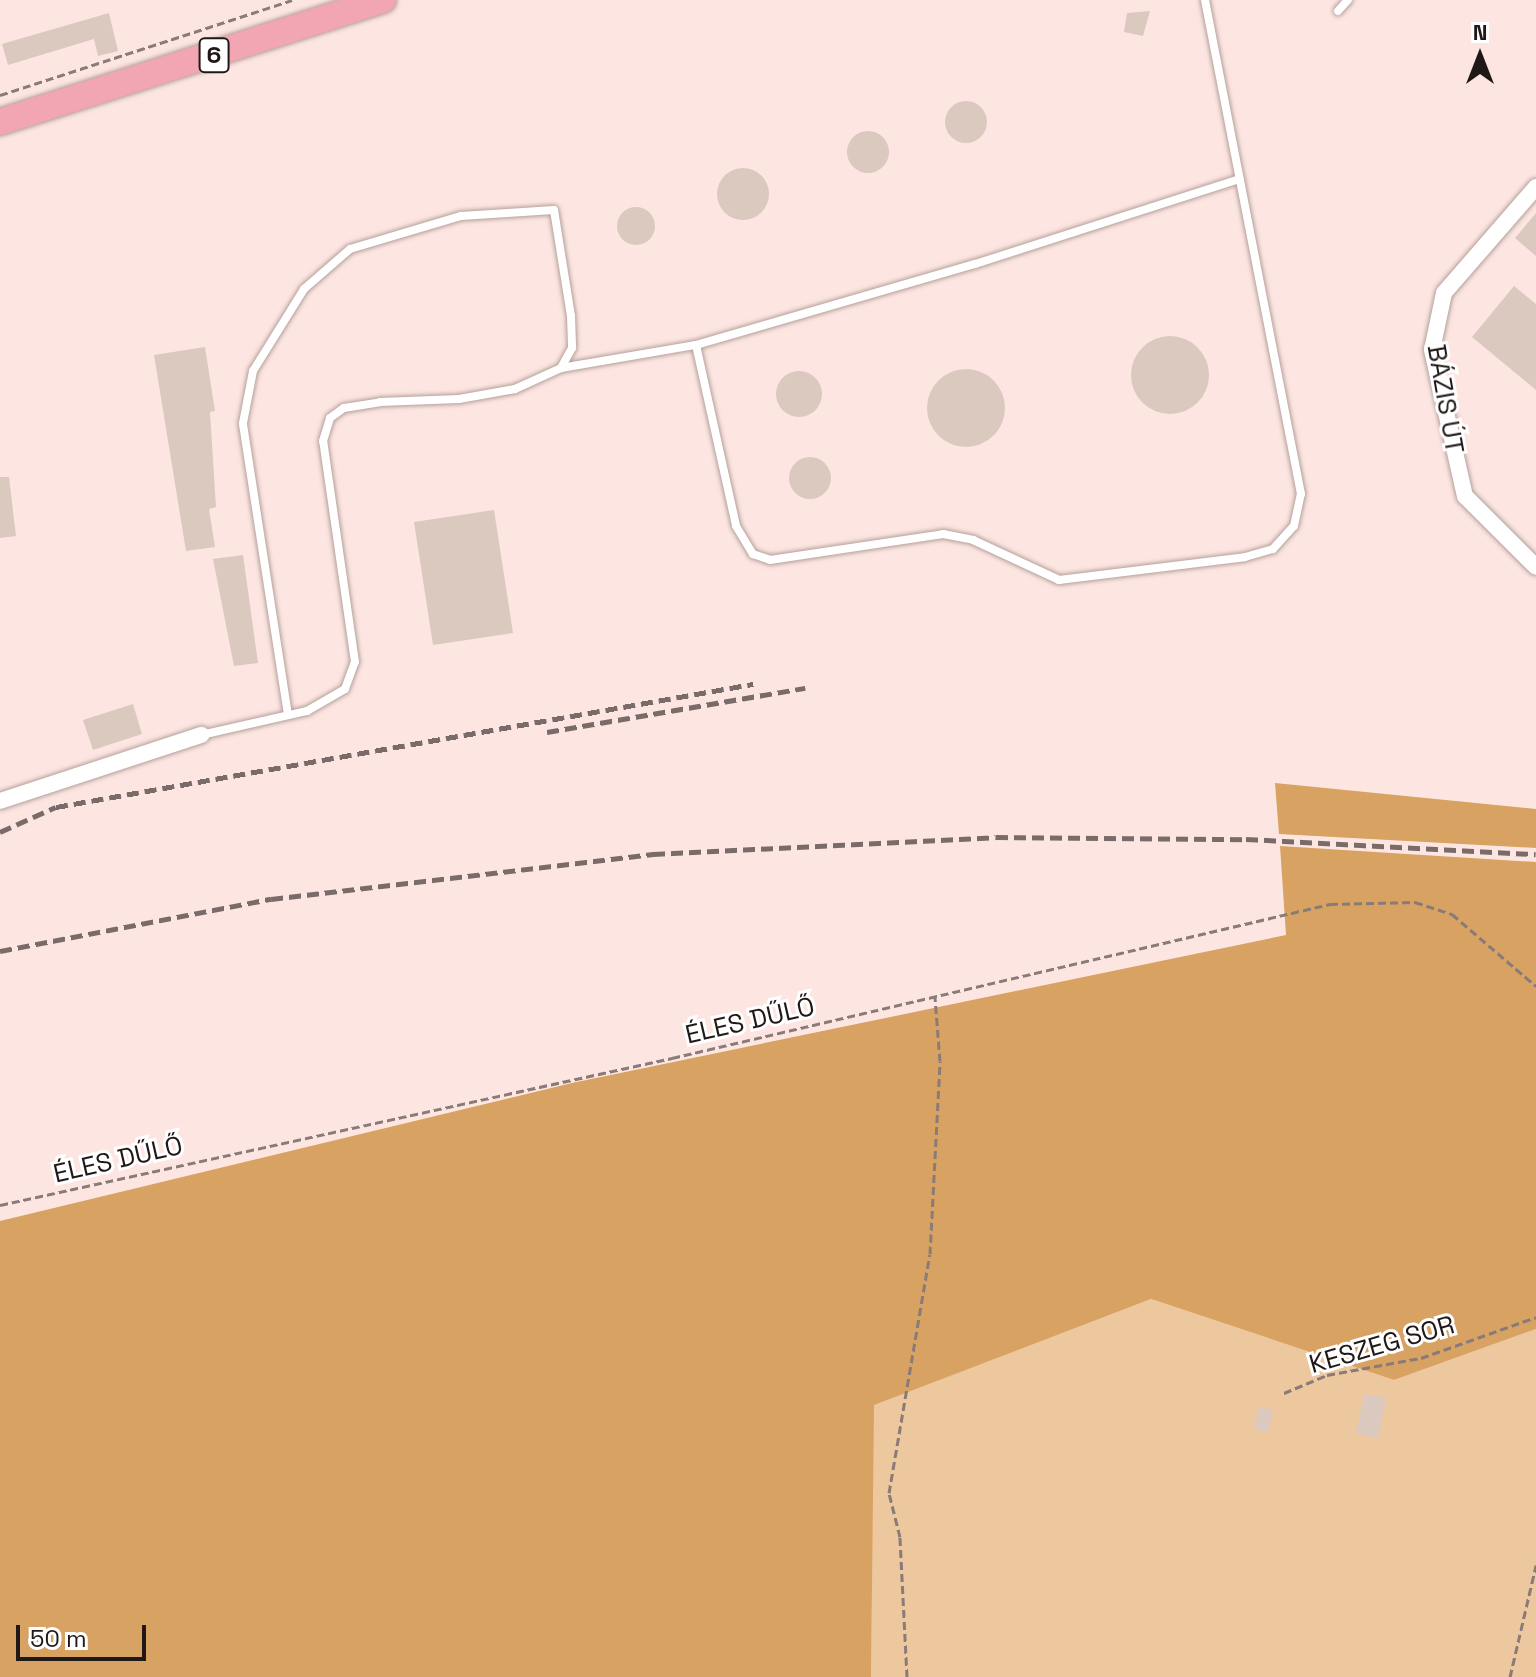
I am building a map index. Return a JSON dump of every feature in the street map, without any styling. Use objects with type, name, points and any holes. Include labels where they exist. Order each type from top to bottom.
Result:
[{"type":"main road","name":"6","points":[[0,122],[383,0]]},
{"type":"street","name":"BÁZIS ÚT","points":[[1536,187],[1444,293],[1432,350],[1465,496],[1536,567]]},
{"type":"street","points":[[0,801],[201,735]]},
{"type":"lane","points":[[696,345],[736,526],[753,554],[770,560],[943,534],[973,540],[1059,580],[1245,557],[1273,549],[1294,526],[1301,494],[1205,0]]},
{"type":"lane","points":[[1338,11],[1348,0]]},
{"type":"lane","points":[[201,735],[307,711],[345,689],[355,662],[323,441],[330,418],[344,408],[380,402],[459,399],[515,389],[561,368],[696,345],[975,264],[1240,179]]},
{"type":"lane","points":[[288,715],[243,423],[253,371],[304,289],[350,249],[461,216],[554,210],[571,316],[572,348],[561,368]]},
{"type":"path","points":[[0,95],[292,0]]},
{"type":"path","name":"ÉLES DŰLŐ","points":[[0,1205],[935,997],[1330,904],[1415,902],[1452,914],[1478,931],[1501,961],[1536,986]]},
{"type":"path","points":[[907,1677],[900,1537],[889,1493],[930,1254],[940,1061],[935,997]]},
{"type":"path","name":"KESZEG SOR","points":[[1284,1393],[1327,1375],[1421,1358],[1536,1317]]},
{"type":"path","points":[[1510,1677],[1536,1565]]},
{"type":"shaded area","points":[[1275,783],[1536,809],[1536,848],[1279,834]]},
{"type":"shaded area","points":[[1280,846],[1536,862],[1536,1329],[1394,1380],[1151,1299],[874,1405],[871,1677],[0,1677],[0,1221],[572,1083],[1286,935]]},
{"type":"shaded area","points":[[1151,1299],[1394,1380],[1536,1329],[1536,1677],[871,1677],[873,1405]]},
{"type":"building","points":[[1150,11],[1143,36],[1124,32],[1127,13]]},
{"type":"building","points":[[109,13],[118,51],[98,56],[94,39],[8,65],[2,44]]},
{"type":"building","points":[[966,101],[981,107],[987,122],[981,137],[966,143],[951,137],[945,122],[951,107]]},
{"type":"building","points":[[868,131],[883,137],[889,152],[883,167],[868,173],[853,167],[847,152],[853,137]]},
{"type":"building","points":[[743,168],[762,175],[769,194],[762,213],[743,220],[724,213],[717,194],[724,175]]},
{"type":"building","points":[[636,207],[650,212],[655,226],[650,240],[636,245],[622,240],[617,226],[622,212]]},
{"type":"building","points":[[1536,213],[1536,256],[1515,238]]},
{"type":"building","points":[[1514,286],[1536,304],[1536,390],[1472,337]]},
{"type":"building","points":[[1170,336],[1185,339],[1198,347],[1206,360],[1209,375],[1206,390],[1198,403],[1185,411],[1170,414],[1155,411],[1142,403],[1134,390],[1131,375],[1134,360],[1142,347],[1155,339]]},
{"type":"building","points":[[205,347],[215,411],[210,412],[216,507],[209,509],[215,547],[186,551],[154,355]]},
{"type":"building","points":[[966,369],[981,372],[994,380],[1002,393],[1005,408],[1002,423],[994,436],[981,444],[966,447],[951,444],[938,436],[930,423],[927,408],[930,393],[938,380],[951,372]]},
{"type":"building","points":[[799,371],[815,378],[822,394],[815,410],[799,417],[783,410],[776,394],[783,378]]},
{"type":"building","points":[[810,457],[825,463],[831,478],[825,493],[810,499],[795,493],[789,478],[795,463]]},
{"type":"building","points":[[0,477],[9,477],[16,536],[0,538]]},
{"type":"building","points":[[494,510],[513,633],[433,645],[414,522]]},
{"type":"building","points":[[243,555],[258,663],[234,666],[213,559]]},
{"type":"building","points":[[133,704],[142,734],[93,750],[83,720]]},
{"type":"building","points":[[1364,1394],[1386,1398],[1378,1438],[1356,1434]]},
{"type":"building","points":[[1259,1407],[1273,1410],[1268,1432],[1254,1429]]},
{"type":"railway","points":[[0,832],[56,807],[753,684]]},
{"type":"railway","points":[[547,732],[805,688]]},
{"type":"railway","points":[[0,951],[271,899],[653,854],[996,837],[1246,839],[1536,854]]}]
